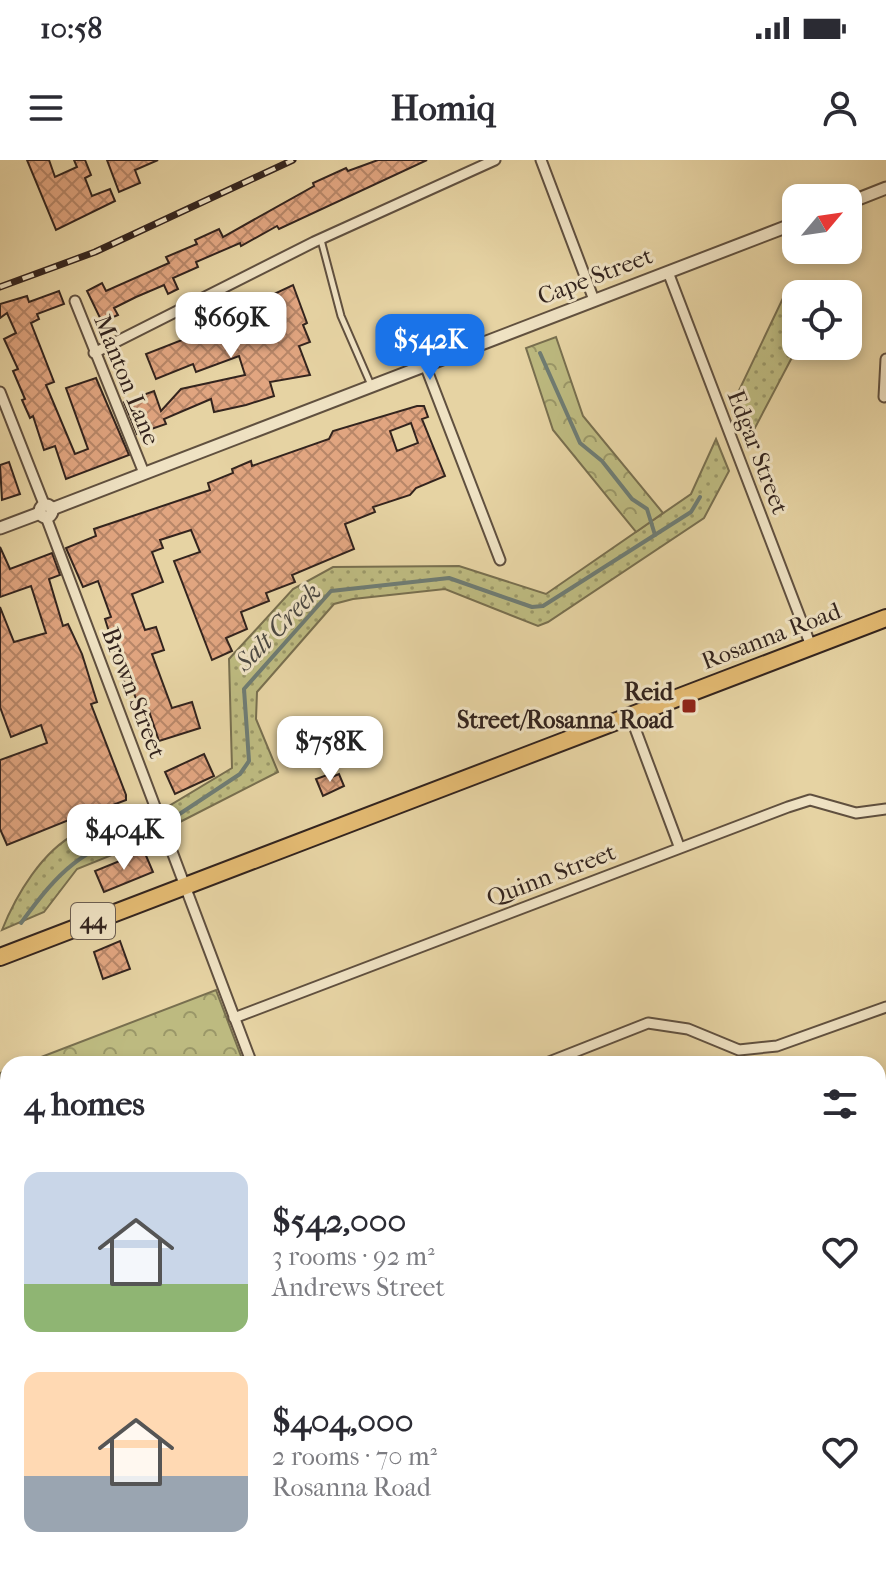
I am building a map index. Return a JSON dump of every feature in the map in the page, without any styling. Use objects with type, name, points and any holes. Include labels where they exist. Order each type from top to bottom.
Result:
[{"type":"highway","name":"Rosanna Road","points":[[0,957],[886,618]]},
{"type":"street","points":[[94,353],[321,239],[495,160]]},
{"type":"street","points":[[541,160],[594,300]]},
{"type":"street","points":[[862,197],[886,188]]},
{"type":"street","name":"Cape Street","points":[[0,528],[782,228]]},
{"type":"street","name":"Edgar Street","points":[[668,272],[811,646]]},
{"type":"street","name":"Manton Lane","points":[[75,301],[144,473]]},
{"type":"street","points":[[884,397],[886,359]]},
{"type":"street","points":[[425,365],[500,560]]},
{"type":"street","name":"Brown Street","points":[[0,392],[249,1056]]},
{"type":"street","points":[[630,715],[679,846]]},
{"type":"street","name":"Quinn Street","points":[[234,1018],[679,846],[810,800],[856,813],[886,809]]},
{"type":"street","points":[[575,1056],[648,1023],[688,1029],[739,1050],[777,1046],[885,1009]]},
{"type":"lane","points":[[321,239],[341,316],[372,386]]},
{"type":"green space","points":[[782,300],[782,360],[791,360],[747,443],[733,403]]},
{"type":"green space","points":[[556,337],[583,416],[663,513],[636,532],[553,430],[526,348]]},
{"type":"green space","points":[[716,439],[729,471],[704,518],[548,622],[538,626],[445,589],[353,599],[334,604],[257,692],[256,719],[278,772],[176,824],[169,806],[232,768],[229,659],[293,589],[333,567],[459,566],[546,594],[691,494]]},
{"type":"green space","points":[[147,807],[159,836],[77,869],[44,912],[2,930],[23,889],[52,851],[85,829]]},
{"type":"green space","points":[[216,990],[241,1056],[44,1056]]},
{"type":"building","points":[[27,160],[49,160],[55,177],[77,167],[74,160],[85,160],[91,175],[85,178],[92,196],[110,189],[115,201],[56,230]]},
{"type":"building","points":[[107,160],[158,160],[135,170],[140,183],[119,192]]},
{"type":"building","points":[[378,160],[427,160],[279,229],[277,226],[241,246],[240,243],[196,262],[198,267],[173,278],[178,289],[168,294],[164,285],[136,297],[114,308],[118,315],[102,322],[87,291],[102,283],[106,291],[169,263],[166,257],[197,244],[195,240],[219,229],[223,237],[314,186],[313,183],[346,168],[348,171]]},
{"type":"building","points":[[293,285],[307,323],[303,325],[310,342],[299,346],[310,375],[270,382],[274,396],[246,405],[214,412],[211,399],[164,419],[166,424],[137,434],[124,402],[154,391],[161,411],[181,389],[245,375],[239,356],[196,372],[193,364],[156,379],[146,354],[223,324],[221,319],[259,306],[257,302]]},
{"type":"building","points":[[59,291],[64,304],[37,314],[39,319],[31,323],[54,382],[46,385],[75,454],[88,449],[66,388],[96,378],[129,455],[66,479],[55,446],[44,450],[33,416],[30,418],[22,400],[25,399],[13,371],[18,369],[4,339],[16,333],[7,313],[0,318],[0,304],[27,296],[29,302]]},
{"type":"building","points":[[424,406],[428,417],[422,419],[445,476],[416,488],[410,495],[373,507],[375,512],[345,524],[354,549],[292,575],[295,582],[266,593],[269,601],[241,612],[247,629],[226,638],[232,651],[212,660],[174,561],[200,552],[191,530],[160,540],[163,548],[152,552],[163,582],[132,594],[145,630],[156,627],[164,650],[152,654],[172,708],[192,702],[200,728],[159,741],[149,711],[142,714],[133,691],[128,693],[105,619],[111,617],[98,581],[83,587],[66,548],[96,536],[94,529],[210,490],[208,483],[233,473],[232,469],[251,461],[252,466],[329,439],[333,431]],"holes":[[[411,423],[418,443],[397,451],[390,431]]]},
{"type":"building","points":[[9,462],[20,494],[2,500],[0,465]]},
{"type":"building","points":[[0,547],[10,569],[52,553],[60,575],[49,579],[63,626],[68,624],[82,654],[97,702],[91,704],[126,795],[126,800],[110,806],[105,815],[84,823],[81,815],[7,845],[0,829],[0,760],[47,743],[41,725],[11,737],[0,707],[0,607],[14,642],[46,633],[31,586],[0,597]]},
{"type":"building","points":[[204,754],[214,776],[175,794],[165,772]]},
{"type":"building","points":[[330,774],[332,777],[339,774],[344,786],[323,796],[316,779]]},
{"type":"building","points":[[144,851],[153,872],[104,892],[95,871]]},
{"type":"building","points":[[120,941],[130,969],[103,979],[94,952]]},
{"type":"waterway","points":[[540,353],[580,443],[602,461],[632,499],[647,509],[655,535]]},
{"type":"waterway","name":"Salt Creek","points":[[178,815],[240,774],[249,761],[244,689],[331,591],[449,578],[532,607],[543,606],[691,512],[700,497]]},
{"type":"waterway","name":"Salt Creek","points":[[21,923],[48,888],[73,864],[143,827]]},
{"type":"railway","points":[[0,287],[95,252],[293,160]]},
{"type":"place","name":"Reid Street/Rosanna Road","points":[[689,706]]}]
